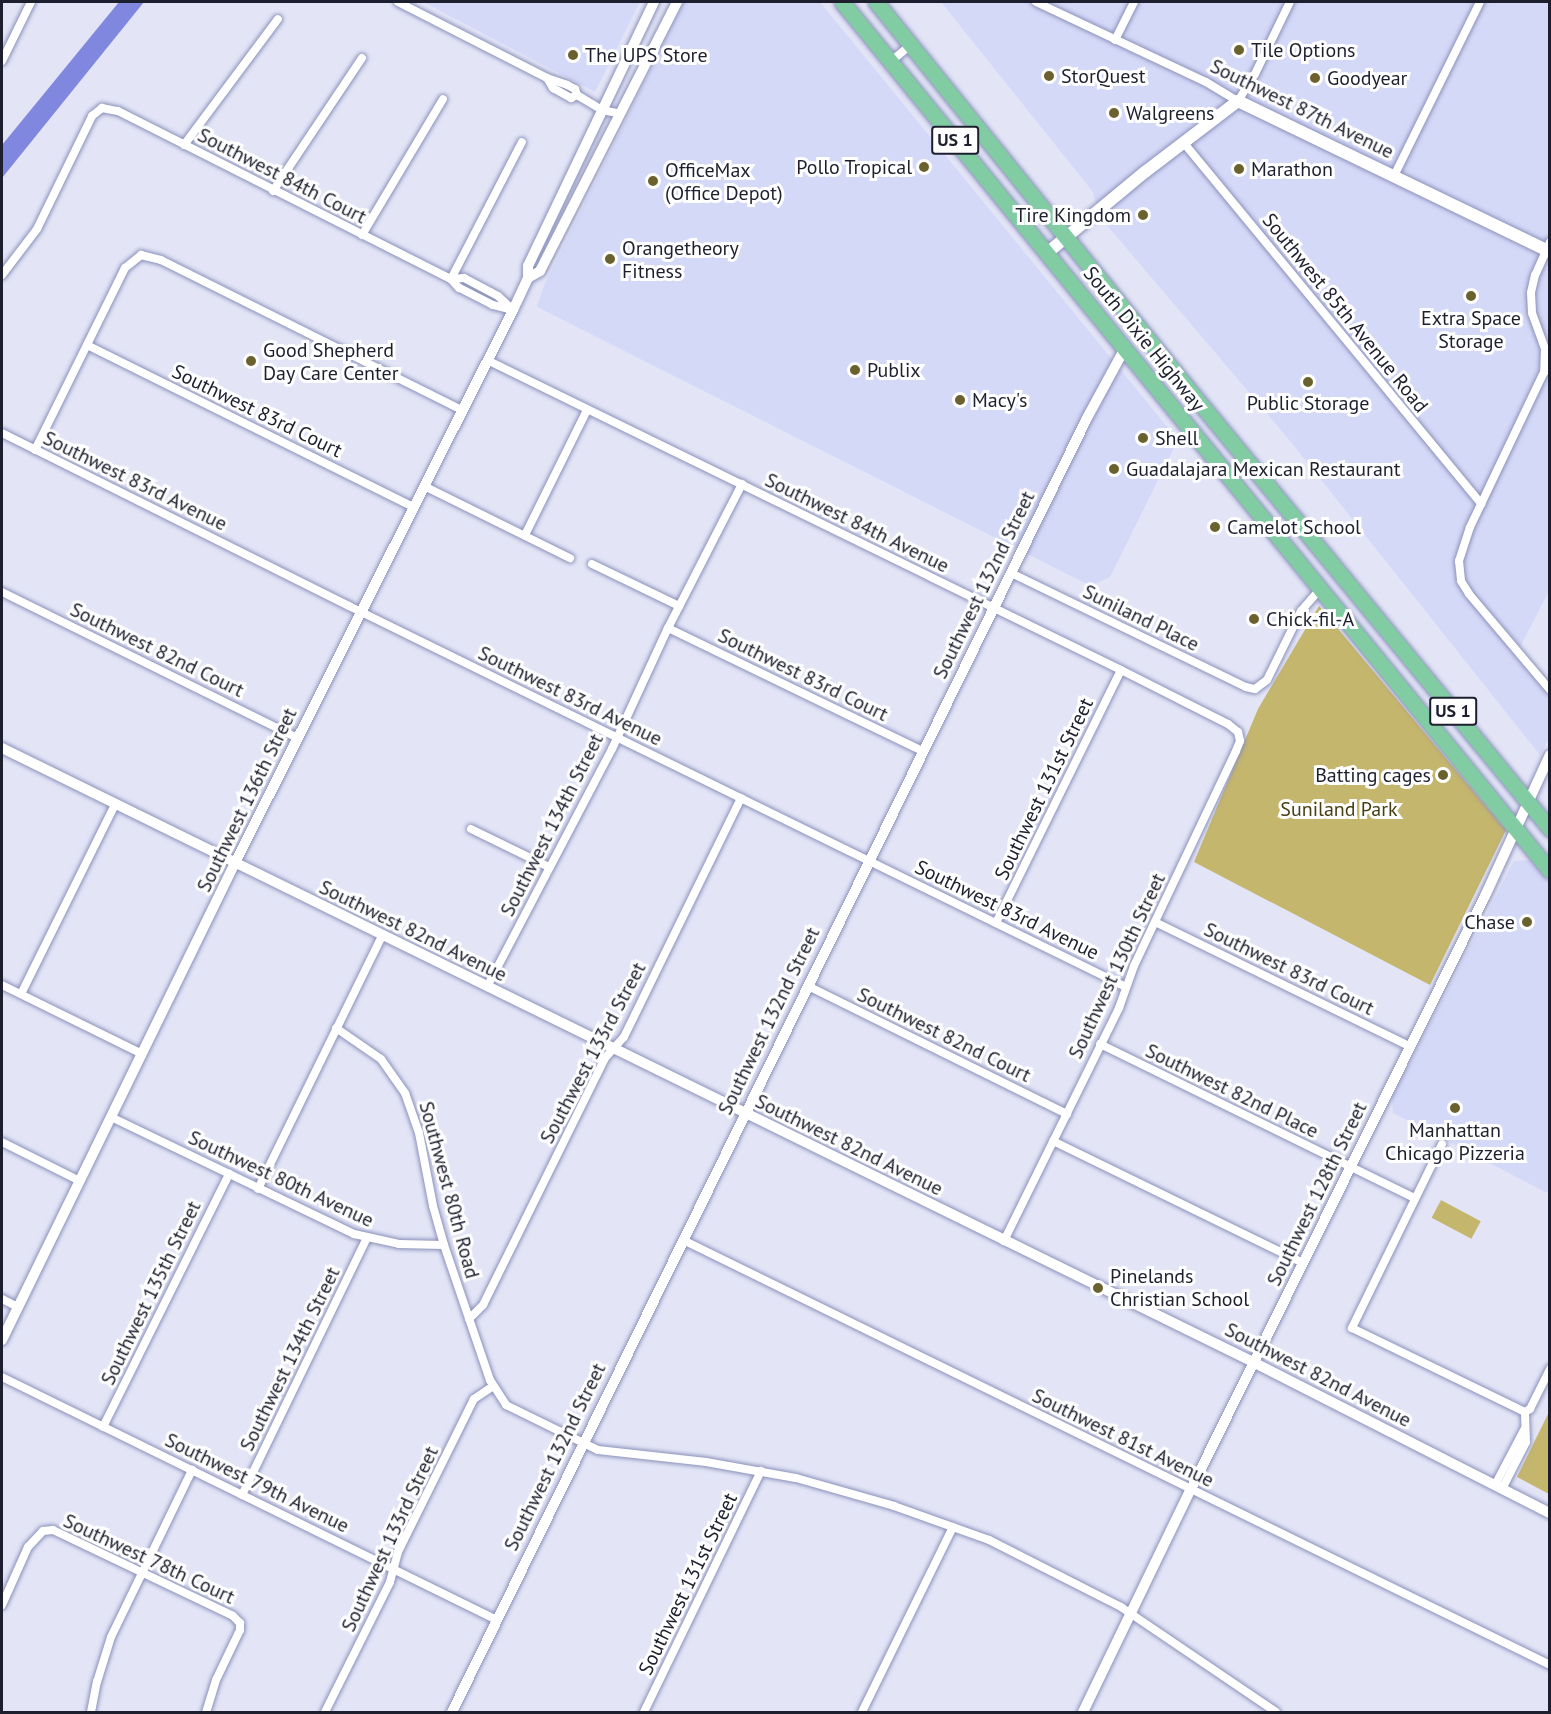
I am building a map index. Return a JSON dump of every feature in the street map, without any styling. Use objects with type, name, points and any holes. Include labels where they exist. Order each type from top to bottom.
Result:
[{"type":"highway","name":"South Dixie Highway","points":[[842,2],[1550,871]]},
{"type":"highway","name":"South Dixie Highway","points":[[876,2],[1550,830]]},
{"type":"highway","points":[[1125,348],[1144,333]]},
{"type":"highway","points":[[1320,589],[1340,572]]},
{"type":"main road","points":[[1047,253],[1183,142],[1238,101]]},
{"type":"main road","name":"Southwest 87th Avenue","points":[[1238,101],[1548,248]]},
{"type":"street","points":[[2,61],[31,2]]},
{"type":"street","points":[[398,2],[547,78],[554,88],[571,98],[577,95],[602,110],[618,113]]},
{"type":"street","name":"Southwest 136th Street","points":[[2,1340],[235,863],[513,310],[528,278],[528,266],[654,2]]},
{"type":"street","name":"Southwest 136th Street","points":[[528,278],[540,271],[618,113],[677,2]]},
{"type":"street","name":"Southwest 87th Avenue","points":[[1036,2],[1206,82],[1238,101]]},
{"type":"street","points":[[1115,40],[1134,2]]},
{"type":"street","points":[[1238,101],[1255,74],[1290,2]]},
{"type":"street","points":[[1394,176],[1480,2]]},
{"type":"street","points":[[184,145],[278,19]]},
{"type":"street","points":[[891,61],[911,45]]},
{"type":"street","points":[[273,191],[362,58]]},
{"type":"street","points":[[362,235],[443,99]]},
{"type":"street","name":"Southwest 84th Court","points":[[2,275],[37,229],[90,120],[98,110],[106,108],[451,279],[464,278],[498,296],[513,310]]},
{"type":"street","points":[[451,279],[522,142]]},
{"type":"street","name":"Southwest 85th Avenue Road","points":[[1183,142],[1481,504]]},
{"type":"street","points":[[1548,248],[1531,293],[1532,313],[1545,349],[1544,372],[1465,538],[1459,561],[1464,587],[1550,690]]},
{"type":"street","points":[[34,450],[125,268],[141,255],[161,260],[462,410]]},
{"type":"street","name":"Southwest 83rd Court","points":[[87,345],[413,507]]},
{"type":"street","name":"Southwest 132nd Street","points":[[452,1713],[993,608],[1109,374],[1125,348]]},
{"type":"street","name":"Southwest 84th Avenue","points":[[487,360],[1121,670],[1228,724],[1240,736]]},
{"type":"street","points":[[525,535],[587,410]]},
{"type":"street","name":"Southwest 83rd Avenue","points":[[2,433],[361,612],[1126,987]]},
{"type":"street","name":"Southwest 134th Street","points":[[487,987],[616,737],[668,628],[742,484]]},
{"type":"street","points":[[424,486],[570,558]]},
{"type":"street","points":[[592,564],[679,606]]},
{"type":"street","name":"Suniland Place","points":[[1011,573],[1246,687],[1258,688],[1267,680],[1301,610],[1320,589]]},
{"type":"street","name":"Southwest 82nd Court","points":[[2,592],[298,738]]},
{"type":"street","name":"Southwest 83rd Court","points":[[668,628],[924,752]]},
{"type":"street","name":"Southwest 131st Street","points":[[996,923],[1121,670]]},
{"type":"street","name":"Southwest 130th Street","points":[[1004,1241],[1119,1008],[1155,922],[1236,751],[1240,736]]},
{"type":"street","name":"Southwest 82nd Avenue","points":[[2,748],[1255,1363],[1550,1513]]},
{"type":"street","name":"Southwest 128th Street","points":[[1083,1713],[1191,1489],[1485,896],[1550,755]]},
{"type":"street","name":"Southwest 133rd Street","points":[[469,1319],[483,1305],[604,1058],[624,1037],[741,798]]},
{"type":"street","points":[[21,994],[115,805]]},
{"type":"street","points":[[471,829],[549,867]]},
{"type":"street","name":"Southwest 83rd Court","points":[[1155,922],[1409,1046]]},
{"type":"street","points":[[258,1189],[382,936]]},
{"type":"street","points":[[2,985],[142,1054]]},
{"type":"street","name":"Southwest 82nd Court","points":[[808,986],[1066,1114]]},
{"type":"street","name":"Southwest 80th Road","points":[[336,1028],[381,1059],[405,1093],[419,1133],[433,1206],[444,1245],[493,1386]]},
{"type":"street","name":"Southwest 82nd Place","points":[[1100,1044],[1415,1198]]},
{"type":"street","name":"Southwest 80th Avenue","points":[[111,1117],[258,1189],[367,1238],[413,1246],[444,1245]]},
{"type":"street","points":[[2,1142],[80,1181]]},
{"type":"street","points":[[1053,1142],[1303,1263]]},
{"type":"street","points":[[1442,1144],[1352,1328],[1525,1412]]},
{"type":"street","name":"Southwest 135th Street","points":[[103,1427],[229,1174]]},
{"type":"street","name":"Southwest 134th Street","points":[[242,1495],[367,1238]]},
{"type":"street","name":"Southwest 81st Avenue","points":[[682,1240],[1550,1665]]},
{"type":"street","points":[[2,1299],[18,1307]]},
{"type":"street","points":[[1525,1412],[1530,1409],[1550,1369]]},
{"type":"street","name":"Southwest 79th Avenue","points":[[2,1377],[497,1620]]},
{"type":"street","points":[[493,1386],[501,1401],[512,1409],[598,1450],[761,1471],[840,1490],[953,1527],[1013,1551],[1131,1614],[1276,1713]]},
{"type":"street","name":"Southwest 133rd Street","points":[[325,1713],[390,1582],[399,1552],[474,1400],[493,1386]]},
{"type":"street","points":[[1498,1487],[1526,1442],[1525,1412]]},
{"type":"street","points":[[91,1713],[105,1652],[192,1470]]},
{"type":"street","name":"Southwest 131st Street","points":[[644,1713],[761,1471]]},
{"type":"street","points":[[862,1713],[953,1527]]},
{"type":"street","name":"Southwest 78th Court","points":[[2,1605],[28,1547],[43,1531],[58,1531],[233,1616],[240,1623],[240,1630],[213,1689],[206,1713]]},
{"type":"shaded area","points":[[423,2],[640,2],[595,92]]},
{"type":"shaded area","points":[[684,2],[820,2],[1178,440],[1110,577],[1091,586],[537,307],[543,288]]},
{"type":"shaded area","points":[[941,2],[1549,2],[1549,591],[1516,655],[1549,697],[1549,738],[1540,755],[1291,442],[1100,217],[1093,192]]},
{"type":"shaded area","points":[[1530,860],[1549,883],[1550,1187],[1547,1193],[1393,1113],[1392,1098],[1514,861]]},
{"type":"green space","name":"Suniland Park","points":[[1319,606],[1506,830],[1430,985],[1194,862],[1258,709]]},
{"type":"green space","points":[[1441,1200],[1481,1221],[1471,1239],[1432,1218]]},
{"type":"green space","points":[[1549,1412],[1549,1494],[1517,1477]]},
{"type":"water","points":[[119,2],[144,2],[2,178],[2,145]]},
{"type":"place","name":"Tile Options","points":[[1239,50]]},
{"type":"place","name":"The UPS Store","points":[[573,55]]},
{"type":"place","name":"StorQuest","points":[[1049,76]]},
{"type":"place","name":"Goodyear","points":[[1315,78]]},
{"type":"place","name":"Walgreens","points":[[1114,113]]},
{"type":"place","name":"Pollo Tropical","points":[[924,167]]},
{"type":"place","name":"Marathon","points":[[1239,169]]},
{"type":"place","name":"OfficeMax (Office Depot)","points":[[653,181]]},
{"type":"place","name":"Tire Kingdom","points":[[1143,215]]},
{"type":"place","name":"Orangetheory Fitness","points":[[610,259]]},
{"type":"place","name":"Extra Space Storage","points":[[1471,296]]},
{"type":"place","name":"Good Shepherd Day Care Center","points":[[251,361]]},
{"type":"place","name":"Publix","points":[[855,370]]},
{"type":"place","name":"Public Storage","points":[[1308,382]]},
{"type":"place","name":"Macy's","points":[[960,400]]},
{"type":"place","name":"Shell","points":[[1143,438]]},
{"type":"place","name":"Guadalajara Mexican Restaurant","points":[[1114,469]]},
{"type":"place","name":"Camelot School","points":[[1215,527]]},
{"type":"place","name":"Chick-fil-A","points":[[1254,619]]},
{"type":"place","name":"Batting cages","points":[[1443,775]]},
{"type":"place","name":"Chase","points":[[1527,922]]},
{"type":"place","name":"Manhattan Chicago Pizzeria","points":[[1455,1108]]},
{"type":"place","name":"Pinelands Christian School","points":[[1098,1288]]}]
